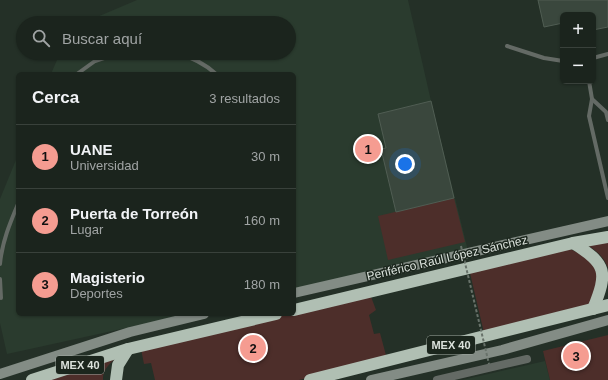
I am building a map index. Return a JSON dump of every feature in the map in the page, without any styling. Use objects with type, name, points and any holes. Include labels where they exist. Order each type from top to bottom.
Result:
[{"type":"highway","points":[[573,243],[608,224]]},
{"type":"highway","name":"Periférico Raúl López Sánchez","points":[[296,310],[573,243],[608,237]]},
{"type":"highway","points":[[573,243],[596,257],[601,265],[604,276],[604,284],[602,292],[593,309]]},
{"type":"highway","name":"MEX 40","points":[[310,380],[608,305]]},
{"type":"highway","name":"MEX 40","points":[[32,380],[128,350],[268,316]]},
{"type":"highway","points":[[116,380],[118,365],[128,350]]},
{"type":"main road","points":[[296,293],[608,224]]},
{"type":"main road","points":[[0,374],[130,332],[196,316]]},
{"type":"main road","points":[[371,380],[502,350],[608,320]]},
{"type":"street","points":[[437,380],[527,359]]},
{"type":"lane","points":[[507,46],[544,58],[560,61]]},
{"type":"lane","points":[[596,57],[608,54]]},
{"type":"lane","points":[[80,72],[98,60]]},
{"type":"lane","points":[[196,60],[206,65],[214,72]]},
{"type":"lane","points":[[590,84],[592,99],[589,116],[608,198]]},
{"type":"lane","points":[[592,99],[606,112],[608,120]]},
{"type":"lane","points":[[0,264],[1,250],[16,209]]},
{"type":"lane","points":[[0,279],[1,298]]},
{"type":"path","points":[[461,246],[490,364]]},
{"type":"shaded area","points":[[137,0],[408,0],[469,255],[296,292],[296,72],[52,72],[57,60],[296,60],[296,16],[99,16]]},
{"type":"shaded area","points":[[16,160],[16,316],[181,316],[7,354],[0,323],[0,199]]},
{"type":"shaded area","points":[[454,198],[465,242],[388,260],[378,216]]},
{"type":"shaded area","points":[[608,242],[608,268],[600,255],[587,245]]},
{"type":"shaded area","points":[[568,248],[585,257],[597,271],[597,287],[590,305],[484,333],[470,273]]},
{"type":"shaded area","points":[[370,294],[376,310],[369,315],[374,334],[380,333],[387,359],[299,380],[155,380],[151,363],[144,364],[141,349],[279,316],[296,316],[296,313]]},
{"type":"shaded area","points":[[608,335],[608,380],[550,380],[543,351]]},
{"type":"shaded area","points":[[120,355],[106,369],[103,380],[38,380]]},
{"type":"shaded area","points":[[545,361],[550,380],[462,380]]},
{"type":"building","points":[[538,0],[608,0],[608,27],[596,29],[596,12],[560,12],[560,24],[544,27]]},
{"type":"building","points":[[431,101],[454,198],[396,212],[381,149],[386,148],[378,114]]},
{"type":"place","name":"UANE","points":[[368,149]]},
{"type":"place","name":"Puerta de Torreón","points":[[253,348]]},
{"type":"place","name":"Magisterio","points":[[576,356]]}]
